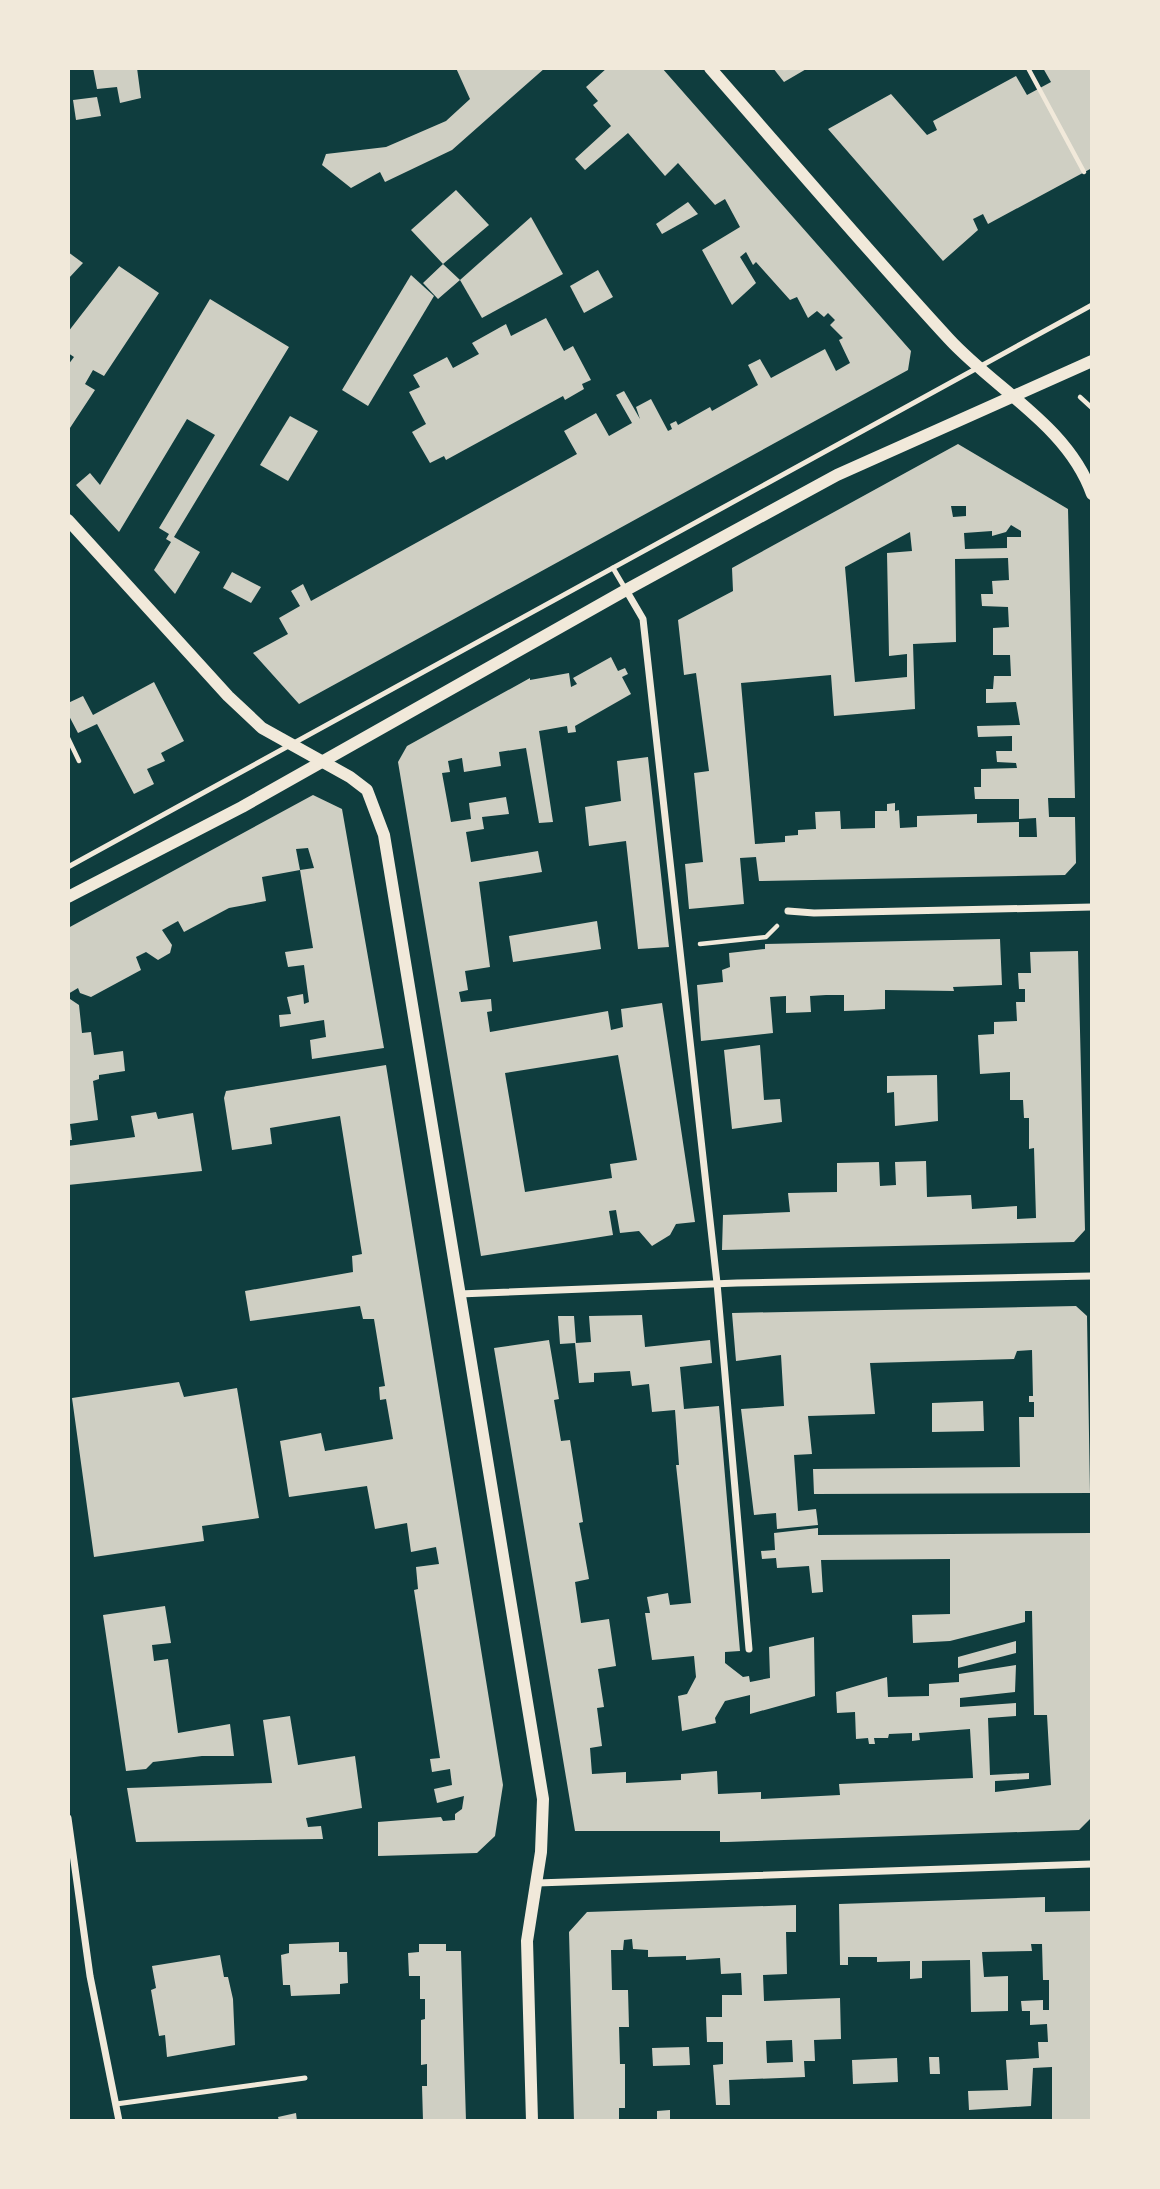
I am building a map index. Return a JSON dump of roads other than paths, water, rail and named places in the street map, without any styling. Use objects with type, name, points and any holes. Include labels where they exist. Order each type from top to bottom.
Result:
[{"type":"street","points":[[710,68],[951,342],[1055,436],[1088,475],[1092,494]]},
{"type":"street","points":[[68,897],[242,807],[626,590],[837,475],[927,437],[1011,396],[1066,375],[1092,361]]},
{"type":"street","points":[[68,520],[228,696],[262,728],[350,777],[367,790],[384,835],[457,1294],[542,1799],[537,1883],[527,1941],[532,2121]]},
{"type":"street","points":[[626,590],[643,619],[682,945],[718,1283],[749,1649]]},
{"type":"street","points":[[788,911],[828,913],[1092,907]]},
{"type":"street","points":[[457,1294],[718,1283],[1092,1276]]},
{"type":"street","points":[[68,1818],[90,1976],[119,2121]]},
{"type":"street","points":[[537,1883],[1092,1864]]},
{"type":"lane","points":[[68,867],[1092,305]]},
{"type":"lane","points":[[613,568],[626,590]]},
{"type":"lane","points":[[116,2104],[305,2078]]}]
